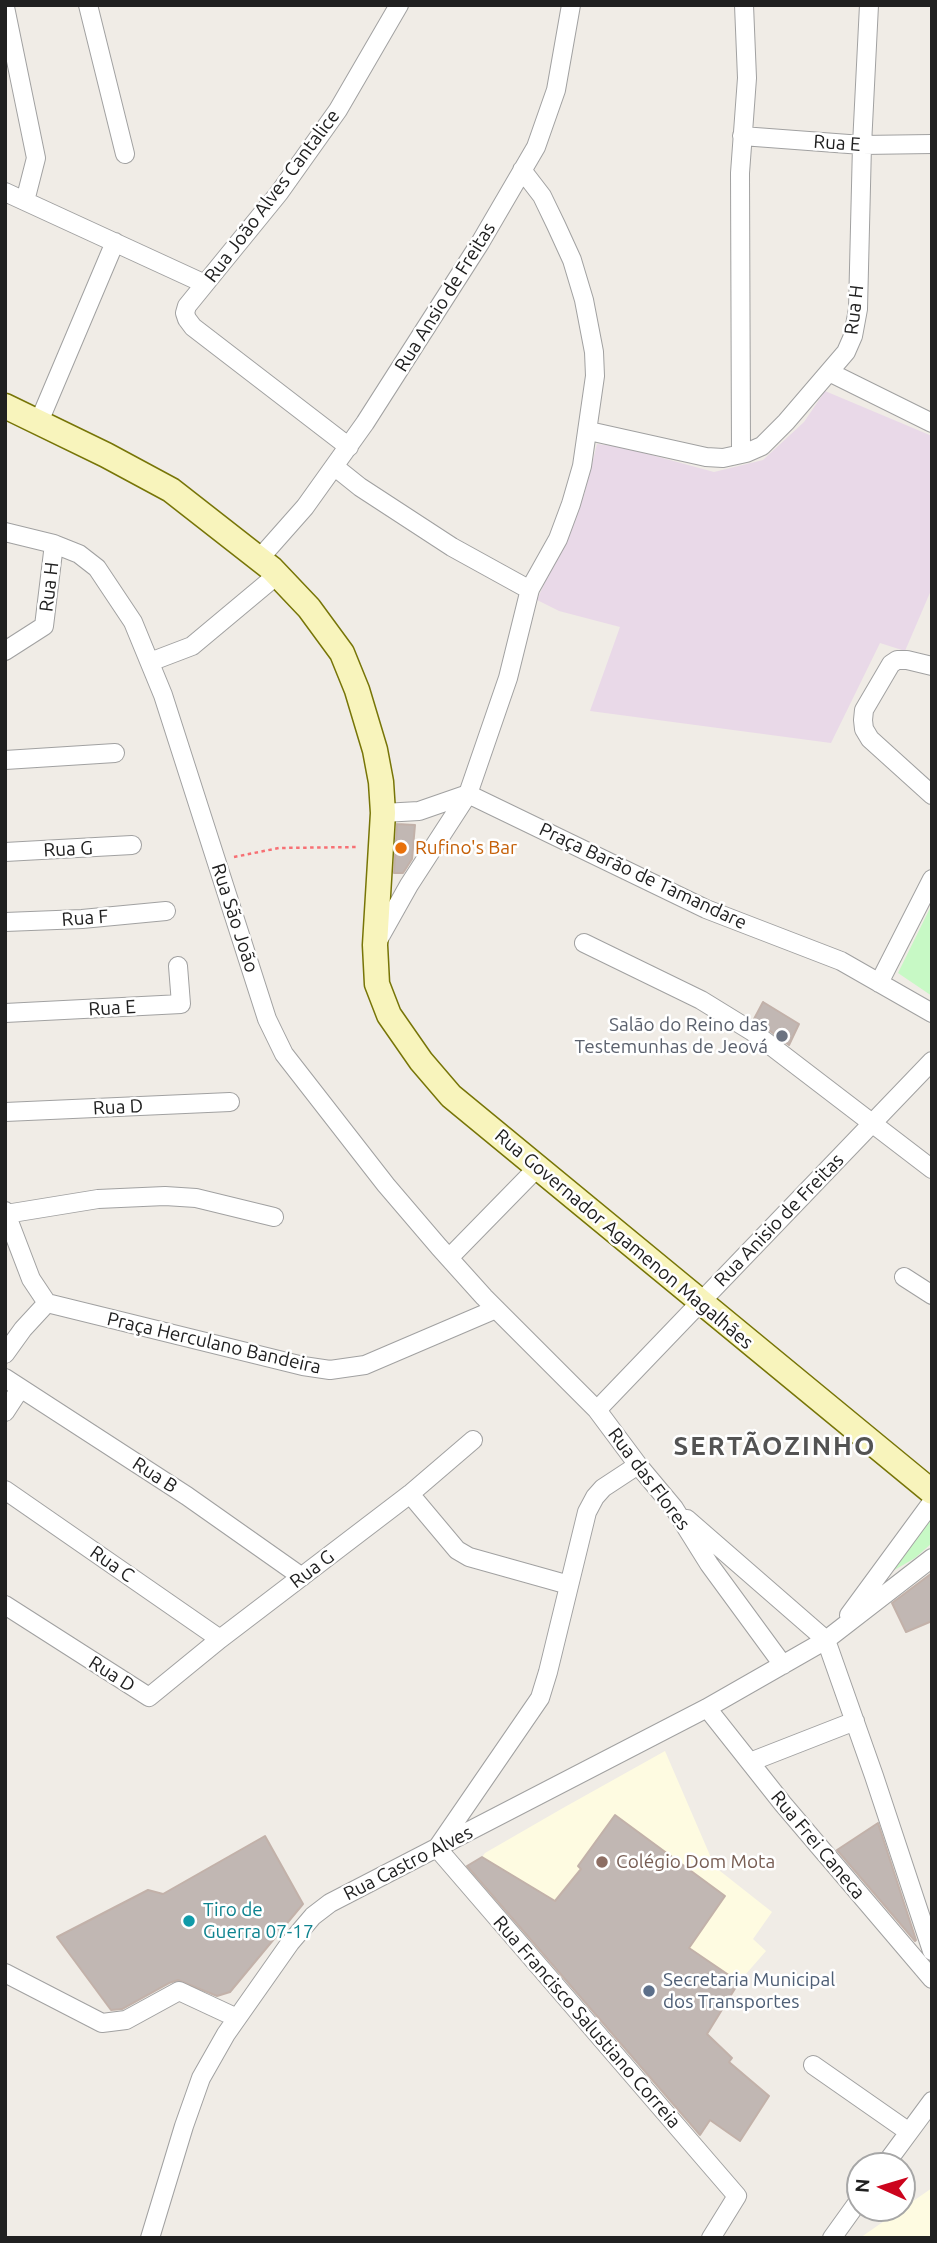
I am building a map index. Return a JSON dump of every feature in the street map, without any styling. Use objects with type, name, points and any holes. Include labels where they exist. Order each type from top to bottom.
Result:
[{"type":"street","points":[[88,5],[125,154]]},
{"type":"street","name":"Rua João Alves Cantalice","points":[[349,447],[193,327],[185,313],[187,306],[279,193],[338,110],[399,5]]},
{"type":"street","name":"Rua Ansio de Freitas","points":[[149,662],[180,653],[192,646],[268,567],[305,507],[349,447],[480,243],[536,147],[556,90],[571,5]]},
{"type":"street","points":[[741,454],[740,173],[747,78],[744,5]]},
{"type":"street","name":"Rua H","points":[[589,431],[706,457],[723,458],[741,454],[762,446],[846,352],[853,337],[858,309],[869,5]]},
{"type":"street","points":[[5,6],[36,158],[25,201]]},
{"type":"street","name":"Rua E","points":[[742,136],[862,145],[932,144]]},
{"type":"street","points":[[375,945],[409,885],[468,794],[508,678],[530,590],[558,539],[571,504],[589,431],[595,376],[594,352],[584,300],[572,260],[547,205],[522,170]]},
{"type":"street","points":[[5,192],[205,285]]},
{"type":"street","points":[[38,424],[116,242]]},
{"type":"street","points":[[829,372],[932,423]]},
{"type":"street","name":"Rua Governador Agamenon Magalhães","points":[[5,406],[170,489],[268,567],[309,608],[342,653],[357,690],[375,750],[381,782],[383,813],[375,945],[377,984],[389,1015],[421,1061],[451,1096],[932,1492]]},
{"type":"street","points":[[335,467],[360,487],[452,547],[530,590]]},
{"type":"street","name":"Rua São João","points":[[5,533],[54,544],[79,554],[97,569],[133,622],[163,695],[267,1019],[284,1054],[386,1185],[496,1310]]},
{"type":"street","name":"Rua H","points":[[5,651],[44,626],[54,544]]},
{"type":"street","points":[[932,666],[906,660],[897,660],[891,664],[864,710],[863,720],[864,729],[870,739],[932,795]]},
{"type":"street","points":[[5,760],[115,753]]},
{"type":"street","points":[[383,813],[419,811],[468,794]]},
{"type":"street","name":"Praça Barão de Tamandare","points":[[468,794],[706,909],[841,961],[932,1013]]},
{"type":"street","name":"Rua G","points":[[5,852],[132,845]]},
{"type":"street","points":[[879,983],[932,879]]},
{"type":"street","name":"Rua F","points":[[5,922],[82,919],[166,911]]},
{"type":"street","points":[[584,943],[701,1000],[753,1032],[932,1169]]},
{"type":"street","name":"Rua E","points":[[5,1013],[181,1004],[178,967]]},
{"type":"street","name":"Rua Anisio de Freitas","points":[[597,1410],[932,1061]]},
{"type":"street","name":"Rua D","points":[[5,1112],[230,1102]]},
{"type":"street","points":[[449,1258],[538,1167]]},
{"type":"street","points":[[5,1354],[47,1303],[31,1279],[6,1213],[98,1199],[164,1196],[196,1198],[274,1217]]},
{"type":"street","points":[[904,1277],[932,1295]]},
{"type":"street","name":"Praça Herculano Bandeira","points":[[47,1303],[303,1366],[330,1370],[365,1366],[496,1310]]},
{"type":"street","name":"Rua das Flores","points":[[496,1310],[597,1410],[674,1508],[709,1564],[783,1665]]},
{"type":"street","name":"Rua B","points":[[5,1378],[187,1496],[302,1577]]},
{"type":"street","points":[[5,1412],[20,1389]]},
{"type":"street","name":"Rua G","points":[[149,1697],[220,1639],[410,1494],[473,1440]]},
{"type":"street","points":[[437,1848],[540,1698],[587,1511],[603,1488],[638,1465]]},
{"type":"street","name":"Rua C","points":[[5,1490],[220,1639]]},
{"type":"street","points":[[410,1494],[457,1550],[469,1558],[569,1585]]},
{"type":"street","points":[[831,1636],[932,1502]]},
{"type":"street","points":[[674,1508],[831,1636],[854,1719],[932,1951]]},
{"type":"street","name":"Rua Castro Alves","points":[[150,2238],[201,2078],[237,2018],[290,1943],[313,1916],[330,1903],[707,1708],[783,1665],[831,1636],[932,1558]]},
{"type":"street","name":"Rua D","points":[[5,1605],[149,1697]]},
{"type":"street","name":"Rua Frei Caneca","points":[[707,1708],[783,1804],[932,1979]]},
{"type":"street","points":[[750,1762],[854,1719]]},
{"type":"street","name":"Rua Francisco Salustiano Correia","points":[[437,1848],[737,2196],[711,2238]]},
{"type":"street","points":[[5,1973],[102,2023],[125,2020],[178,1991],[237,2018]]},
{"type":"street","points":[[813,2065],[909,2132]]},
{"type":"street","points":[[894,2152],[932,2101]]},
{"type":"street","points":[[832,2238],[846,2218]]},
{"type":"path","points":[[217,861],[279,848],[381,847]]},
{"type":"shaded area","points":[[825,391],[932,436],[932,588],[905,651],[880,643],[831,743],[590,711],[620,627],[559,611],[537,600],[584,495],[597,444],[622,447],[714,472],[763,460],[804,422]]},
{"type":"shaded area","name":"Colégio Dom Mota","points":[[665,1751],[715,1867],[772,1912],[753,1939],[766,1951],[739,1982],[689,1948],[555,1901],[482,1857]]},
{"type":"shaded area","points":[[932,2188],[932,2238],[860,2238],[883,2222],[916,2222],[916,2199]]},
{"type":"green space","points":[[932,904],[932,996],[898,973]]},
{"type":"green space","points":[[932,1519],[932,1543],[915,1558],[891,1572],[927,1521]]},
{"type":"building","name":"Rufino's Bar","points":[[397,824],[415,825],[412,859],[403,873],[394,873]]},
{"type":"building","name":"Salão do Reino das Testemunhas de Jeová","points":[[763,1002],[799,1024],[789,1045],[754,1019]]},
{"type":"building","points":[[932,1573],[932,1621],[906,1632],[892,1603]]},
{"type":"building","name":"Secretaria Municipal dos Transportes","points":[[615,1815],[725,1896],[689,1948],[739,1982],[707,2034],[732,2058],[729,2062],[769,2096],[740,2141],[710,2120],[700,2135],[467,1866],[482,1857],[555,1901],[581,1869],[578,1866]]},
{"type":"building","points":[[878,1823],[916,1940],[915,1941],[837,1850]]},
{"type":"building","name":"Tiro de Guerra 07-17","points":[[265,1836],[303,1904],[230,1992],[217,1996],[178,1980],[122,2009],[111,2010],[57,1937],[148,1890],[163,1894]]},
{"type":"place","name":"Rufino's Bar","points":[[401,848]]},
{"type":"place","name":"Salão do Reino das Testemunhas de Jeová","points":[[782,1036]]},
{"type":"place","name":"Colégio Dom Mota","points":[[602,1862]]},
{"type":"place","name":"Tiro de Guerra 07-17","points":[[189,1921]]},
{"type":"place","name":"Secretaria Municipal dos Transportes","points":[[649,1991]]},
{"type":"district","name":"SERTÃOZINHO","points":[[775,1446]]}]
